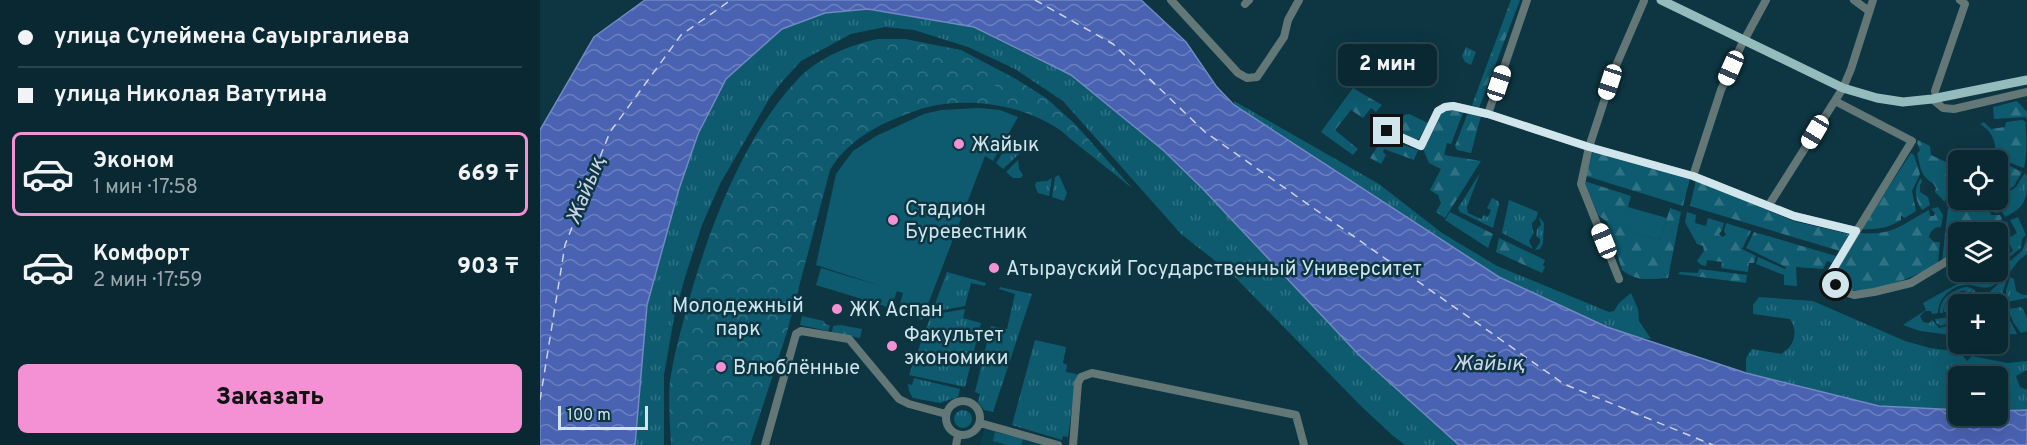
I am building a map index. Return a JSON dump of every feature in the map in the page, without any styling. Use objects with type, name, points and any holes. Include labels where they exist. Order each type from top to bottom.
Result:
[{"type":"main road","points":[[1661,0],[1843,88],[1877,98],[1894,101],[1934,95],[1950,96],[2027,80]]},
{"type":"street","points":[[1171,0],[1238,73],[1247,78],[1257,77],[1284,37],[1288,20],[1299,0]]},
{"type":"street","points":[[1488,114],[1527,0]]},
{"type":"street","points":[[1693,176],[1721,90],[1744,39],[1766,0]]},
{"type":"street","points":[[1854,0],[1869,11]]},
{"type":"street","points":[[1769,205],[1843,88],[1873,0]]},
{"type":"street","points":[[1619,279],[1581,184],[1589,147],[1615,68],[1644,1]]},
{"type":"street","points":[[1962,2],[1934,95],[1943,108],[1954,109],[2027,92]]},
{"type":"street","points":[[1835,101],[1912,141],[1831,273],[1836,285],[1841,291],[1854,295],[1911,283],[1948,261]]},
{"type":"street","points":[[1387,131],[1421,146],[1438,111],[1453,106],[1488,114],[1589,147],[1693,176],[1794,216],[1856,231]]},
{"type":"street","points":[[765,445],[796,334],[801,331],[849,339],[898,399],[946,414]]},
{"type":"street","points":[[1073,445],[1078,383],[1082,377],[1092,373],[1296,415],[1304,445]]},
{"type":"street","points":[[957,402],[969,402],[978,410],[980,423],[978,428],[969,434],[958,435],[947,427],[948,408],[957,402]]},
{"type":"street","points":[[980,423],[1058,445]]},
{"type":"street","points":[[956,445],[958,435]]},
{"type":"shaded area","points":[[985,428],[1044,443],[1044,445],[980,445]]},
{"type":"green space","points":[[1511,0],[1520,0],[1479,108],[1472,105]]},
{"type":"green space","points":[[868,9],[974,27],[1071,75],[1163,150],[1203,189],[1359,355],[1459,445],[1405,445],[1392,435],[1232,274],[1181,234],[1063,101],[1015,69],[968,47],[914,30],[885,27],[851,34],[801,61],[769,99],[720,184],[702,225],[685,277],[674,318],[664,375],[664,445],[635,445],[647,305],[679,189],[698,135],[726,79],[782,29],[825,13]]},
{"type":"green space","name":"Молодежный парк","points":[[878,39],[905,39],[961,50],[1016,79],[1046,98],[1075,124],[1132,188],[1046,121],[997,105],[962,103],[928,107],[891,120],[871,131],[852,144],[830,170],[787,332],[750,445],[671,445],[669,389],[678,340],[715,221],[743,159],[759,130],[778,103],[806,71],[835,53]]},
{"type":"green space","points":[[1466,47],[1476,52],[1471,65],[1465,62],[1462,56]]},
{"type":"green space","points":[[978,78],[1000,88],[997,98],[973,92]]},
{"type":"green space","points":[[1353,88],[1382,105],[1376,112],[1371,108],[1363,118],[1351,110],[1335,130],[1358,149],[1353,155],[1321,132]]},
{"type":"green space","points":[[1234,101],[1379,184],[1442,233],[1497,266],[1609,312],[1614,311],[1619,303],[1631,293],[1638,309],[1639,321],[1651,339],[1635,337],[1608,327],[1499,277],[1234,105]]},
{"type":"green space","points":[[2017,101],[2027,112],[2027,120],[2026,117],[1994,119],[1993,107]]},
{"type":"green space","name":"Стадион Буревестник","points":[[979,108],[1000,110],[1018,117],[993,161],[985,156],[922,320],[898,311],[903,293],[897,291],[891,308],[816,285],[821,268],[884,287],[816,265],[836,174],[853,151],[876,136],[924,114],[941,110]]},
{"type":"green space","points":[[1452,109],[1463,111],[1463,113],[1451,144],[1447,143],[1444,155],[1481,161],[1445,218],[1436,212],[1441,203],[1438,195],[1430,190],[1441,169],[1429,163],[1423,149],[1439,115],[1443,111]]},
{"type":"green space","points":[[1471,113],[1481,116],[1471,153],[1457,150],[1455,146],[1467,115]]},
{"type":"green space","points":[[1409,114],[1428,123],[1419,139],[1402,133],[1398,129],[1404,115]]},
{"type":"green space","points":[[2025,121],[2024,168],[2008,162],[2008,150],[1995,150],[1994,140],[1980,124],[1984,122],[1991,129],[2005,127],[2006,122]]},
{"type":"green space","points":[[1383,138],[1418,150],[1414,160],[1384,149],[1383,152],[1386,155],[1381,164],[1370,158]]},
{"type":"green space","points":[[1918,140],[1930,146],[1931,155],[1948,163],[1945,202],[1935,192],[1936,188],[1933,183],[1922,171],[1917,154],[1920,150]]},
{"type":"green space","points":[[1019,151],[1019,154],[1003,169],[996,163],[1002,154]]},
{"type":"green space","points":[[1593,151],[1690,178],[1683,206],[1586,176]]},
{"type":"green space","points":[[1911,153],[1914,155],[1920,174],[1912,191],[1916,211],[1905,218],[1901,215],[1901,220],[1887,227],[1861,229]]},
{"type":"green space","points":[[1018,160],[1019,169],[1023,175],[1021,178],[1013,178],[1006,172]]},
{"type":"green space","points":[[2008,165],[2022,172],[2014,186],[2008,190]]},
{"type":"green space","points":[[1480,173],[1467,207],[1468,213],[1481,219],[1484,215],[1488,217],[1491,210],[1487,208],[1492,198],[1498,201],[1493,228],[1460,212],[1458,208]]},
{"type":"green space","points":[[2025,173],[2027,177],[2008,206],[2008,193],[2016,187]]},
{"type":"green space","points":[[1059,175],[1067,193],[1064,201],[1052,197],[1055,177]]},
{"type":"green space","points":[[2027,177],[2024,202],[2017,210],[2005,217],[2002,212],[2008,210]]},
{"type":"green space","points":[[1052,178],[1049,196],[1038,193],[1036,182]]},
{"type":"green space","points":[[1921,178],[1920,192],[1928,197],[1930,205],[1922,210],[1916,194]]},
{"type":"green space","points":[[1696,180],[1793,221],[1849,234],[1840,251],[1690,206]]},
{"type":"green space","points":[[1584,181],[1631,196],[1622,228],[1660,240],[1670,208],[1681,212],[1668,278],[1638,278],[1622,270],[1607,222],[1598,215]]},
{"type":"green space","points":[[1509,200],[1538,212],[1532,223],[1534,232],[1529,241],[1533,249],[1502,233]]},
{"type":"green space","points":[[1628,207],[1667,218],[1660,240],[1621,228]]},
{"type":"green space","points":[[1938,207],[1943,215],[1941,227],[1933,229],[1929,237],[1934,242],[1940,242],[1938,264],[1894,284],[1869,290],[1847,289],[1834,275],[1859,233],[1889,231],[1929,210],[1930,216],[1934,216],[1935,213],[1931,209]]},
{"type":"green space","points":[[1948,208],[1948,210],[1989,210],[1991,215],[2000,215],[2002,219],[1998,222],[1948,222],[1948,257],[1942,261]]},
{"type":"green space","points":[[1450,212],[1493,234],[1488,248],[1445,220]]},
{"type":"green space","points":[[1687,212],[1696,215],[1695,223],[1706,226],[1708,218],[1724,223],[1719,234],[1722,237],[1726,235],[1724,231],[1726,223],[1751,231],[1742,249],[1756,256],[1754,263],[1749,263],[1748,272],[1721,268],[1722,262],[1707,260],[1706,266],[1701,265],[1697,261],[1704,251],[1703,246],[1697,244],[1685,222]]},
{"type":"green space","points":[[1539,217],[1544,223],[1543,243],[1540,249],[1535,250],[1540,242],[1536,236],[1537,229],[1541,225]]},
{"type":"green space","points":[[2018,217],[2026,235],[2022,239],[2021,248],[2008,258],[2008,254],[2013,251],[2008,241],[2008,230],[2011,237],[2017,233],[2010,220]]},
{"type":"green space","points":[[1754,232],[1836,256],[1832,263],[1827,261],[1823,269],[1796,267],[1797,286],[1784,285],[1784,275],[1756,264],[1758,257],[1785,269],[1786,267],[1746,248]]},
{"type":"green space","points":[[2027,237],[2027,254],[2008,272],[2009,262],[2023,250]]},
{"type":"green space","points":[[1499,238],[1545,260],[1542,273],[1496,252]]},
{"type":"green space","points":[[1699,269],[1747,275],[1746,283],[1678,274],[1680,272],[1698,273]]},
{"type":"green space","points":[[947,272],[986,283],[985,286],[971,283],[965,306],[932,312]]},
{"type":"green space","points":[[2010,277],[2014,279],[2016,291],[2027,295],[2027,298],[2008,302],[2006,291]]},
{"type":"green space","points":[[1961,282],[1997,282],[1990,287],[1982,288],[1971,285],[1959,286],[1944,297],[1938,313],[1932,314],[1931,311],[1925,311],[1920,316],[1923,322],[1929,323],[1932,320],[1939,328],[1948,326],[1948,335],[1920,331],[1903,325],[1926,310],[1923,303]]},
{"type":"green space","points":[[2006,282],[2003,294],[1988,294],[1990,292],[1999,283]]},
{"type":"green space","points":[[1000,287],[1032,294],[993,412],[984,410],[978,402],[980,394],[975,392],[991,326],[1007,329],[1015,294],[999,289]]},
{"type":"green space","points":[[1969,287],[1978,294],[1963,291],[1950,294]]},
{"type":"green space","points":[[1968,291],[1974,294],[1957,294]]},
{"type":"green space","points":[[1947,296],[1948,300],[1943,313],[1940,313],[1942,303]]},
{"type":"green space","points":[[1759,297],[1813,301],[1905,341],[1948,350],[1948,354],[1962,354],[1967,361],[1972,356],[2007,363],[2027,361],[2027,370],[2016,376],[2020,387],[2027,390],[2027,410],[2008,411],[2008,366],[1948,366],[1948,409],[1879,406],[1746,373],[1746,358],[1752,349],[1781,354],[1792,343],[1795,334],[1790,319],[1753,314],[1753,305]]},
{"type":"green space","points":[[1948,300],[1948,311],[1944,312],[1944,307]]},
{"type":"green space","points":[[2022,307],[2027,318],[2027,331],[2021,333],[2008,309]]},
{"type":"green space","points":[[965,309],[963,318],[981,323],[965,387],[909,375],[931,315]]},
{"type":"green space","points":[[802,316],[824,321],[830,326],[828,331],[800,325]]},
{"type":"green space","points":[[1948,317],[1948,323],[1941,326],[1936,323],[1935,319]]},
{"type":"green space","points":[[2008,317],[2017,334],[2008,334]]},
{"type":"green space","points":[[833,326],[862,329],[860,338],[832,332]]},
{"type":"green space","points":[[1035,340],[1066,347],[1063,363],[1067,365],[1066,372],[1077,374],[1068,437],[1063,436],[1062,440],[1012,425]]},
{"type":"green space","points":[[914,378],[960,389],[958,397],[940,403],[913,398],[908,384],[912,385]]},
{"type":"green space","points":[[963,410],[969,413],[972,419],[969,425],[963,428],[957,425],[954,419],[957,413]]},
{"type":"green space","points":[[995,432],[1023,439],[1021,445],[1008,445],[993,441]]},
{"type":"water","name":"Жайық","points":[[645,0],[1141,0],[1186,42],[1216,86],[1234,105],[1499,277],[1607,327],[1746,373],[1879,406],[1948,409],[1948,426],[2008,426],[2008,411],[2027,410],[2027,445],[1459,445],[1359,355],[1203,189],[1163,150],[1071,75],[974,27],[868,9],[825,13],[782,29],[726,79],[698,134],[679,189],[647,305],[635,445],[540,445],[540,130],[594,37]]},
{"type":"ferry route","points":[[540,400],[565,245],[610,132],[681,35],[731,0]]},
{"type":"ferry route","points":[[1035,0],[1113,44],[1205,132],[1564,384],[1713,445]]},
{"type":"place","name":"Жайык","points":[[959,144]]},
{"type":"place","name":"Стадион Буревестник","points":[[893,220]]},
{"type":"place","name":"Атырауский Государственный Университет","points":[[994,268]]},
{"type":"place","name":"ЖК Аспан","points":[[837,309]]},
{"type":"place","name":"Факультет экономики","points":[[892,346]]},
{"type":"place","name":"Влюблённые","points":[[721,367]]},
{"type":"route","points":[[1387,131],[1421,146],[1438,111],[1453,106],[1488,114],[1589,147],[1693,176],[1794,216],[1856,231],[1831,273],[1836,285]]}]
